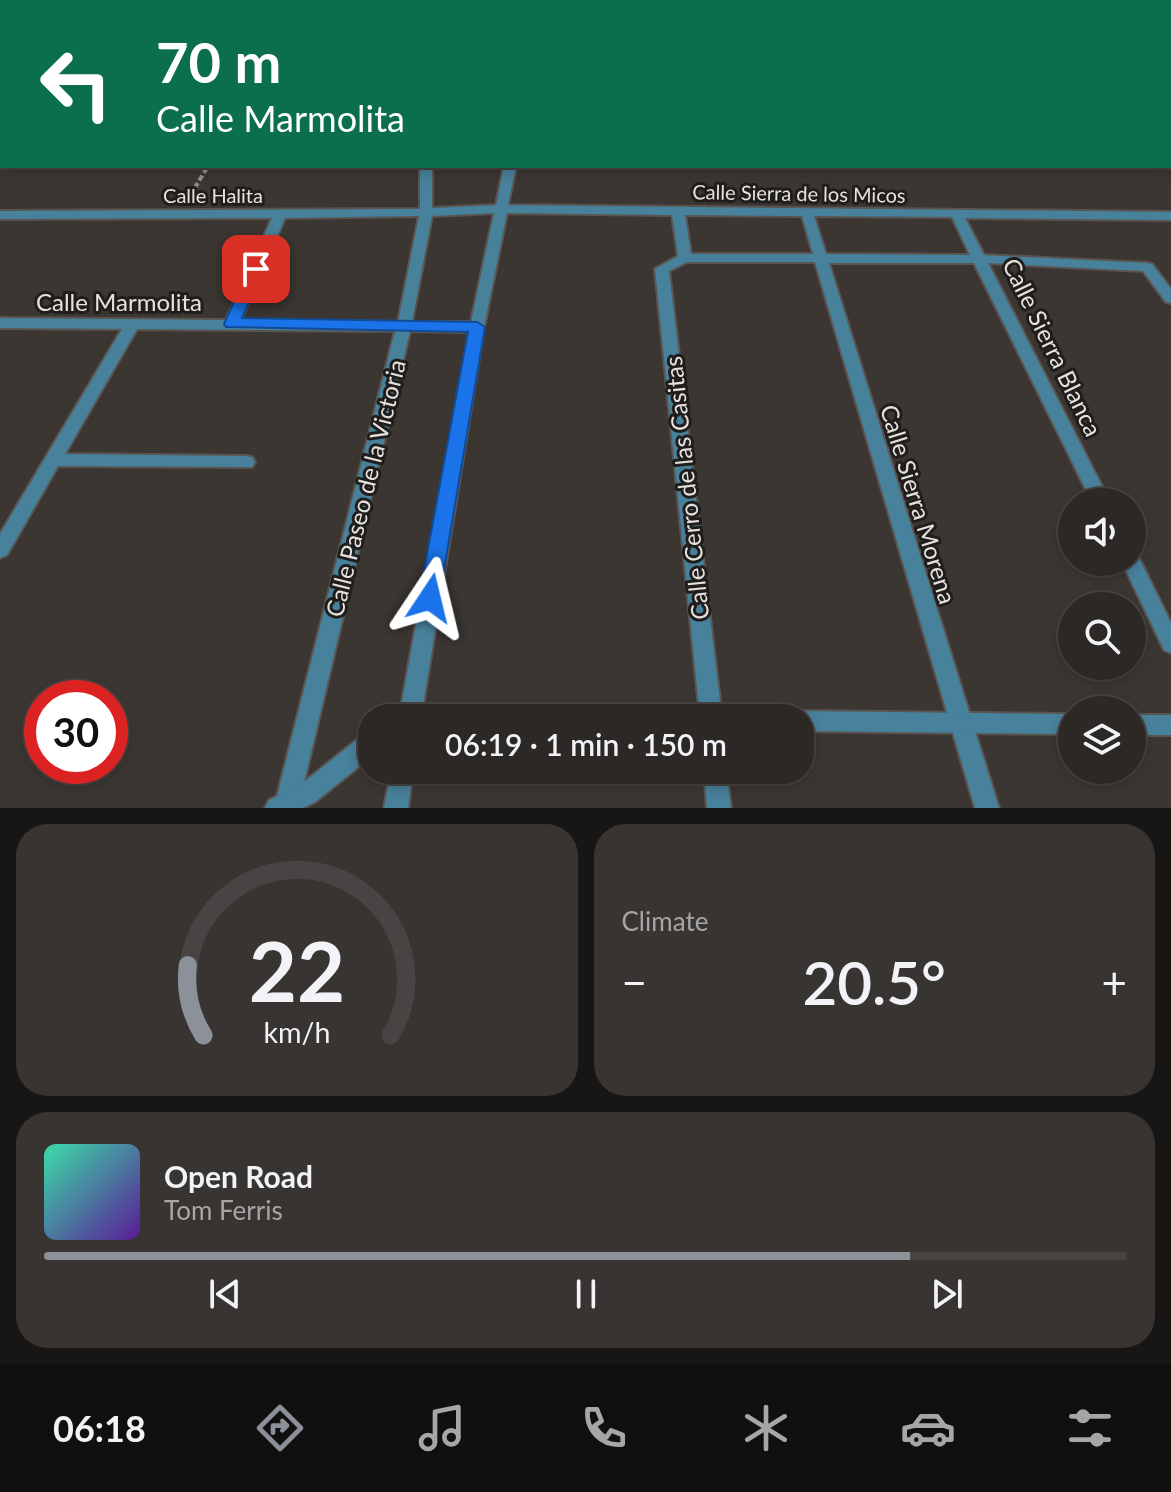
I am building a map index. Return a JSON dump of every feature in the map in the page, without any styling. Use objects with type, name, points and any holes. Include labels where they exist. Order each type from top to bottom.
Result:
[{"type":"street","name":"Calle Paseo de la Victoria","points":[[283,807],[404,326],[426,212],[426,168]]},
{"type":"street","points":[[412,704],[477,327],[510,168]]},
{"type":"street","name":"Calle Sierra de los Micos","points":[[426,212],[501,209],[1171,216]]},
{"type":"street","name":"Calle Halita","points":[[0,215],[426,212]]},
{"type":"street","name":"Calle Cerro de las Casitas","points":[[678,212],[678,260],[662,269],[709,704]]},
{"type":"street","name":"Calle Sierra Morena","points":[[807,213],[987,808]]},
{"type":"street","points":[[232,324],[280,215]]},
{"type":"street","name":"Calle Sierra Blanca","points":[[957,215],[1094,488]]},
{"type":"street","points":[[678,260],[980,259],[1147,267],[1171,299]]},
{"type":"street","name":"Calle Marmolita","points":[[0,323],[477,327]]},
{"type":"street","points":[[0,550],[132,324]]},
{"type":"street","points":[[53,460],[246,462]]},
{"type":"street","points":[[1138,576],[1171,644]]},
{"type":"street","points":[[814,721],[1058,724]]},
{"type":"street","points":[[1146,725],[1171,725]]},
{"type":"street","points":[[283,807],[307,794],[358,753]]},
{"type":"street","points":[[396,808],[400,784]]},
{"type":"street","points":[[716,784],[719,808]]},
{"type":"path","points":[[180,215],[207,168]]},
{"type":"route","points":[[256,269],[232,324],[477,327],[430,598]]}]
